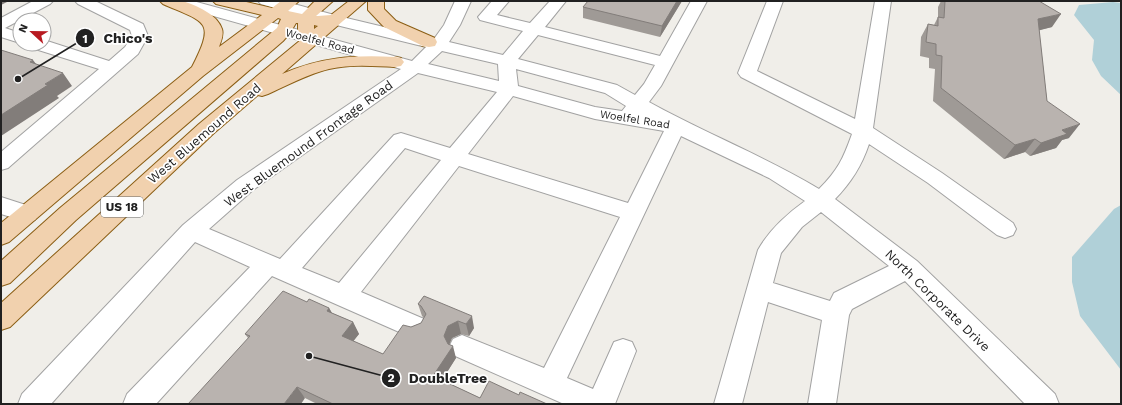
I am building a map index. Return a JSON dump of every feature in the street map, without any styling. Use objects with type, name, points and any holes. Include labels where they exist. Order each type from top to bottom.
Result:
[{"type":"main road","points":[[168,1],[198,13],[207,18],[212,24],[215,38],[211,49],[197,72]]},
{"type":"main road","points":[[221,1],[288,13],[318,21],[334,20]]},
{"type":"main road","points":[[1,276],[24,253],[153,140],[259,52],[288,13],[325,1]]},
{"type":"main road","name":"West Bluemound Road","points":[[1,319],[200,134],[358,1]]},
{"type":"main road","points":[[376,1],[376,10],[390,24],[434,43]]},
{"type":"main road","points":[[1,236],[197,72],[260,24]]},
{"type":"main road","points":[[244,97],[310,70],[338,62],[361,60],[405,64]]},
{"type":"street","points":[[1,24],[45,1]]},
{"type":"street","points":[[4,157],[132,50],[140,36],[137,27],[84,1]]},
{"type":"street","name":"Woelfel Road","points":[[176,1],[260,24],[288,13],[313,38],[405,64],[509,89],[595,113],[676,126]]},
{"type":"street","name":"West Bluemound Frontage Road","points":[[32,404],[191,231],[246,185],[434,43],[452,25],[462,1]]},
{"type":"street","points":[[501,1],[486,17],[665,62]]},
{"type":"street","points":[[343,296],[509,89],[508,60],[558,1]]},
{"type":"street","points":[[626,119],[652,86],[699,1]]},
{"type":"street","points":[[775,1],[747,73],[863,131],[935,178],[1005,229]]},
{"type":"street","points":[[728,404],[770,250],[794,221],[821,200],[841,180],[853,160],[863,131],[883,1]]},
{"type":"street","name":"Woelfel Road","points":[[334,20],[508,60],[612,89],[676,126]]},
{"type":"street","points":[[1,32],[12,35]]},
{"type":"street","points":[[52,48],[111,67]]},
{"type":"street","points":[[550,384],[676,126]]},
{"type":"street","name":"North Corporate Drive","points":[[676,126],[776,173],[821,200],[845,217],[908,268],[1045,404]]},
{"type":"street","points":[[137,404],[276,267],[401,140],[634,213]]},
{"type":"street","points":[[1,205],[27,214]]},
{"type":"street","points":[[191,231],[415,327]]},
{"type":"street","points":[[822,404],[836,314],[844,300],[908,268]]},
{"type":"street","points":[[760,289],[836,314]]},
{"type":"street","points":[[462,347],[596,404]]},
{"type":"street","points":[[601,404],[624,351]]},
{"type":"water","points":[[1113,2],[1121,3],[1121,95],[1101,76],[1092,60],[1094,40],[1074,15],[1079,5]]},
{"type":"water","points":[[1121,205],[1121,370],[1080,316],[1072,282],[1072,257],[1114,209]]},
{"type":"building","points":[[588,1],[677,1],[662,26],[583,7]]},
{"type":"building","points":[[945,1],[1039,1],[1061,14],[1038,19],[1047,101],[1080,124],[1062,130],[1067,134],[1041,143],[1035,139],[1015,145],[941,88],[942,56],[936,55],[936,44],[926,42],[928,24],[938,26],[938,17],[944,18]]},
{"type":"building","points":[[1,50],[33,60],[30,62],[63,73],[45,84],[48,85],[1,115]]},
{"type":"building","points":[[283,291],[307,302],[309,299],[329,308],[327,311],[353,322],[342,336],[383,354],[403,325],[411,327],[421,323],[426,314],[418,304],[424,296],[472,316],[466,324],[458,321],[448,326],[444,336],[448,344],[453,346],[433,376],[480,398],[489,381],[519,395],[520,392],[547,404],[333,404],[297,387],[284,404],[188,404],[250,336],[245,334]]},
{"type":"place","name":"Chico's","points":[[18,79]]},
{"type":"place","name":"DoubleTree","points":[[309,356]]}]
